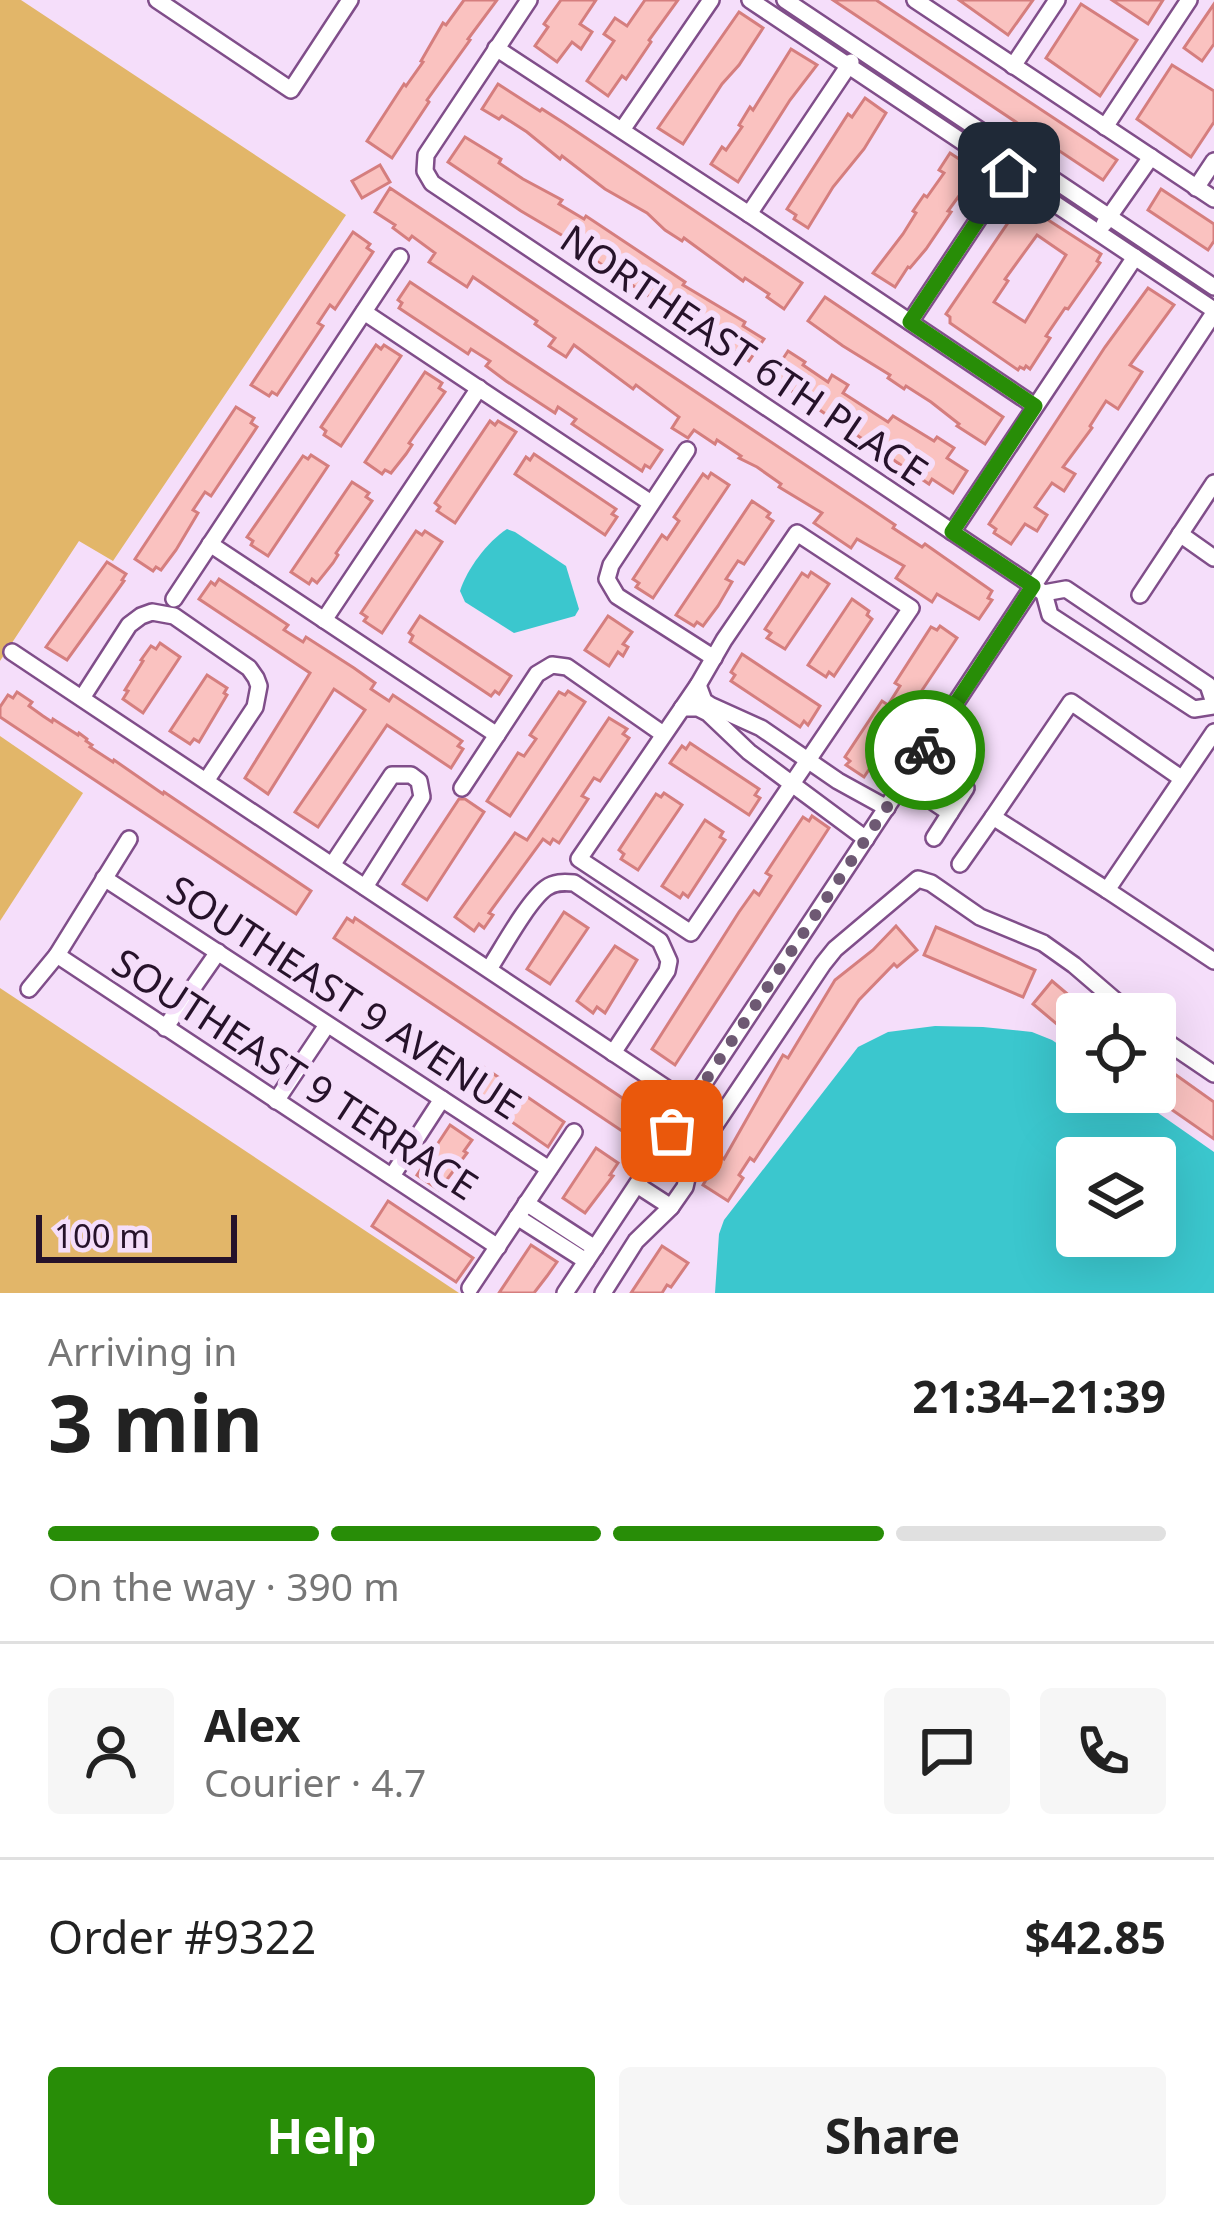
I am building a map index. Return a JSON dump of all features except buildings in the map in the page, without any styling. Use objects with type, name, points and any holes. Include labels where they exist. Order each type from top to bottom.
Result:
[{"type":"street","points":[[162,1],[291,90],[350,0]]},
{"type":"street","points":[[529,0],[496,48],[1035,406]]},
{"type":"street","points":[[622,130],[710,0]]},
{"type":"street","points":[[565,1293],[886,808],[1038,590],[1214,312],[750,0]]},
{"type":"street","points":[[785,0],[1214,287]]},
{"type":"street","points":[[1012,66],[1057,0]]},
{"type":"street","points":[[1105,127],[1189,0]]},
{"type":"street","points":[[921,2],[1214,199]]},
{"type":"street","name":"NORTHEAST 6TH PLACE","points":[[496,48],[426,155],[424,171],[432,183],[1038,590]]},
{"type":"street","points":[[749,214],[859,49]]},
{"type":"street","points":[[1098,232],[1150,158]]},
{"type":"street","points":[[1196,188],[1214,161]]},
{"type":"street","points":[[910,322],[1009,173]]},
{"type":"street","points":[[174,599],[400,257]]},
{"type":"street","points":[[952,532],[1135,257]]},
{"type":"street","points":[[364,312],[651,503]]},
{"type":"street","points":[[324,620],[479,388]]},
{"type":"street","points":[[687,450],[610,565],[607,579],[617,596],[714,658]]},
{"type":"street","points":[[1139,595],[1214,483]]},
{"type":"street","points":[[797,532],[910,608],[809,760],[691,934],[579,859],[797,532]]},
{"type":"street","points":[[1180,534],[1214,557]]},
{"type":"street","points":[[210,544],[496,735]]},
{"type":"street","points":[[1066,589],[1208,685],[1214,704],[1194,709],[1157,686],[1050,615],[1038,590],[1066,589]]},
{"type":"street","points":[[82,698],[140,616],[152,612],[174,616],[249,668],[259,686],[255,707],[206,781]]},
{"type":"street","points":[[13,652],[690,1104]]},
{"type":"street","points":[[1157,686],[1173,661]]},
{"type":"street","points":[[462,788],[537,674],[552,665],[567,668],[663,734]]},
{"type":"street","points":[[698,685],[707,703],[748,722],[886,808]]},
{"type":"street","points":[[960,865],[1072,702],[1181,778]]},
{"type":"street","points":[[682,708],[703,710],[734,740],[866,838]]},
{"type":"street","points":[[734,740],[737,725],[748,722]]},
{"type":"street","points":[[1107,890],[1214,732]]},
{"type":"street","points":[[332,865],[392,776],[411,775],[419,781],[422,797],[365,886]]},
{"type":"street","points":[[904,782],[950,813]]},
{"type":"street","points":[[934,838],[966,788]]},
{"type":"street","points":[[993,817],[1214,961]]},
{"type":"street","points":[[29,989],[57,955],[129,839]]},
{"type":"street","name":"SOUTHEAST 9 AVENUE","points":[[104,878],[549,1169]]},
{"type":"street","points":[[603,1293],[636,1240],[671,1208],[685,1187],[691,1161],[823,964],[918,879],[980,917],[1043,944],[1107,993]]},
{"type":"street","points":[[489,969],[537,897],[548,886],[574,883],[660,941],[669,961],[614,1053]]},
{"type":"street","points":[[166,1028],[218,952]]},
{"type":"street","name":"SOUTHEAST 9 TERRACE","points":[[57,955],[498,1246]]},
{"type":"street","points":[[276,1101],[327,1025]]},
{"type":"street","points":[[1176,1048],[1214,1074]]},
{"type":"street","points":[[392,1176],[442,1099]]},
{"type":"street","points":[[470,1288],[574,1132]]},
{"type":"street","points":[[637,1185],[671,1208]]},
{"type":"street","points":[[522,1210],[590,1255]]},
{"type":"shaded area","points":[[0,0],[21,0],[346,215],[113,561],[79,541],[0,661]]},
{"type":"shaded area","points":[[507,529],[566,566],[579,609],[575,616],[514,633],[465,602],[460,591],[467,574]]},
{"type":"shaded area","points":[[0,736],[83,793],[0,921]]},
{"type":"shaded area","points":[[0,988],[459,1293],[0,1293]]},
{"type":"shaded area","points":[[935,1026],[1032,1032],[1056,1043],[1056,1113],[1158,1113],[1214,1152],[1214,1293],[715,1293],[724,1220],[858,1047],[888,1032]]},
{"type":"way so far","points":[[672,1131],[925,750]]},
{"type":"route","points":[[925,750],[1033,586],[952,532],[1035,406],[910,322],[1009,173]]}]
